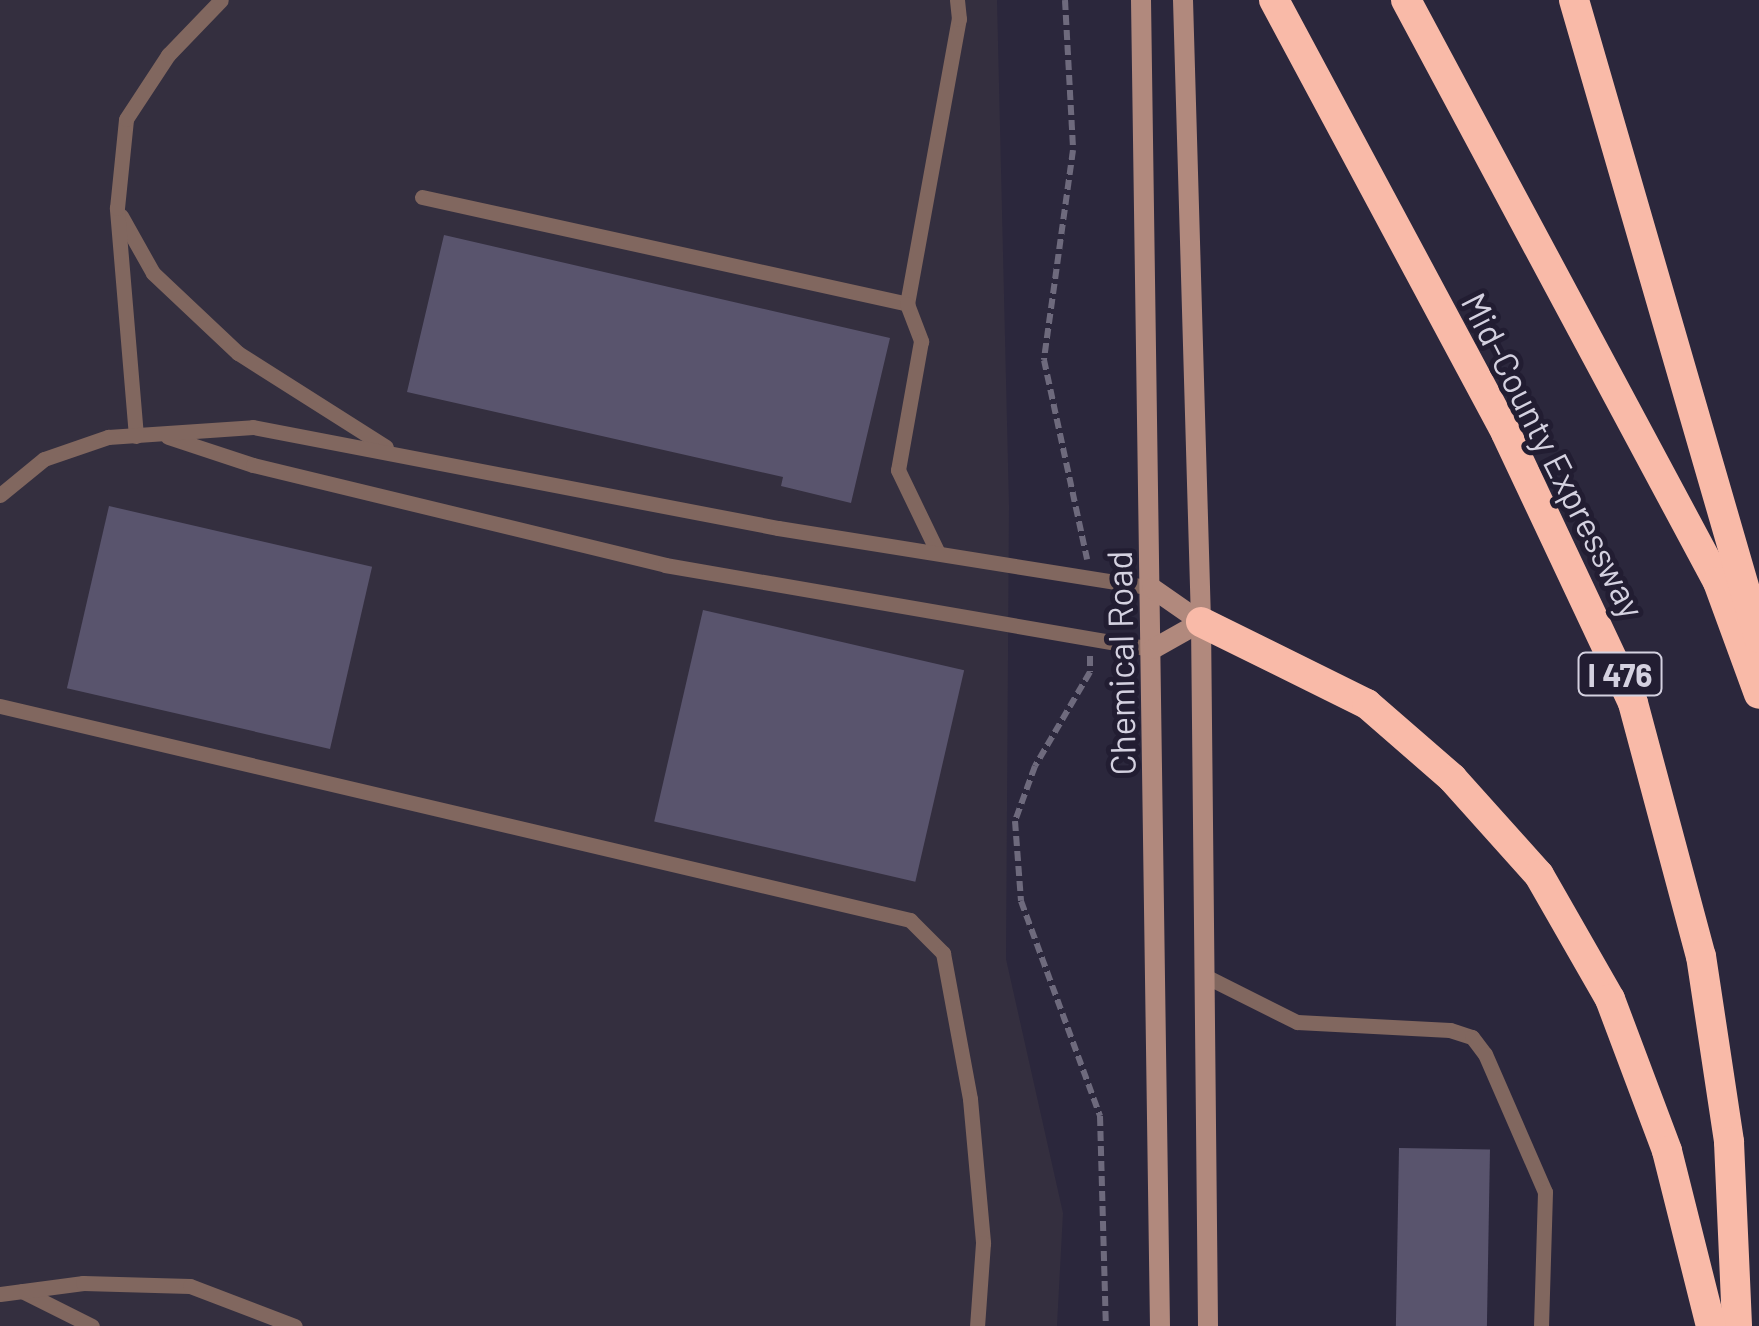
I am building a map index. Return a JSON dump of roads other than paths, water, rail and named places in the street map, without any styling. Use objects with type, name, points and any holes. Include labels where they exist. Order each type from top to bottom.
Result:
[{"type":"highway","name":"Mid-County Expressway","points":[[1274,0],[1506,433],[1633,703],[1702,956],[1729,1142],[1737,1326]]},
{"type":"highway","points":[[1574,0],[1759,638]]},
{"type":"highway","points":[[1407,2],[1718,582],[1759,694]]},
{"type":"highway","points":[[1201,622],[1367,704],[1452,778],[1539,875],[1610,999],[1667,1151],[1710,1326]]},
{"type":"main road","name":"Chemical Road","points":[[1141,0],[1160,1326]]},
{"type":"main road","points":[[1183,0],[1201,622],[1208,1326]]},
{"type":"main road","points":[[1152,588],[1201,622]]},
{"type":"main road","points":[[1153,649],[1201,622]]},
{"type":"lane","points":[[136,436],[117,208],[126,118],[168,55],[221,0]]},
{"type":"lane","points":[[938,551],[898,470],[921,341],[908,304],[959,19],[957,0]]},
{"type":"lane","points":[[422,198],[908,304]]},
{"type":"lane","points":[[117,208],[153,273],[238,353],[394,452]]},
{"type":"lane","points":[[0,495],[44,458],[108,437],[253,427],[778,528],[1152,588]]},
{"type":"lane","points":[[160,434],[253,465],[665,565],[1153,649]]},
{"type":"lane","points":[[0,706],[910,920],[943,953],[970,1099],[983,1243],[977,1326]]},
{"type":"lane","points":[[1205,976],[1298,1022],[1450,1030],[1472,1037],[1486,1054],[1545,1192],[1541,1326]]},
{"type":"lane","points":[[0,1294],[83,1283],[190,1286],[295,1326]]},
{"type":"lane","points":[[22,1291],[92,1326]]}]
